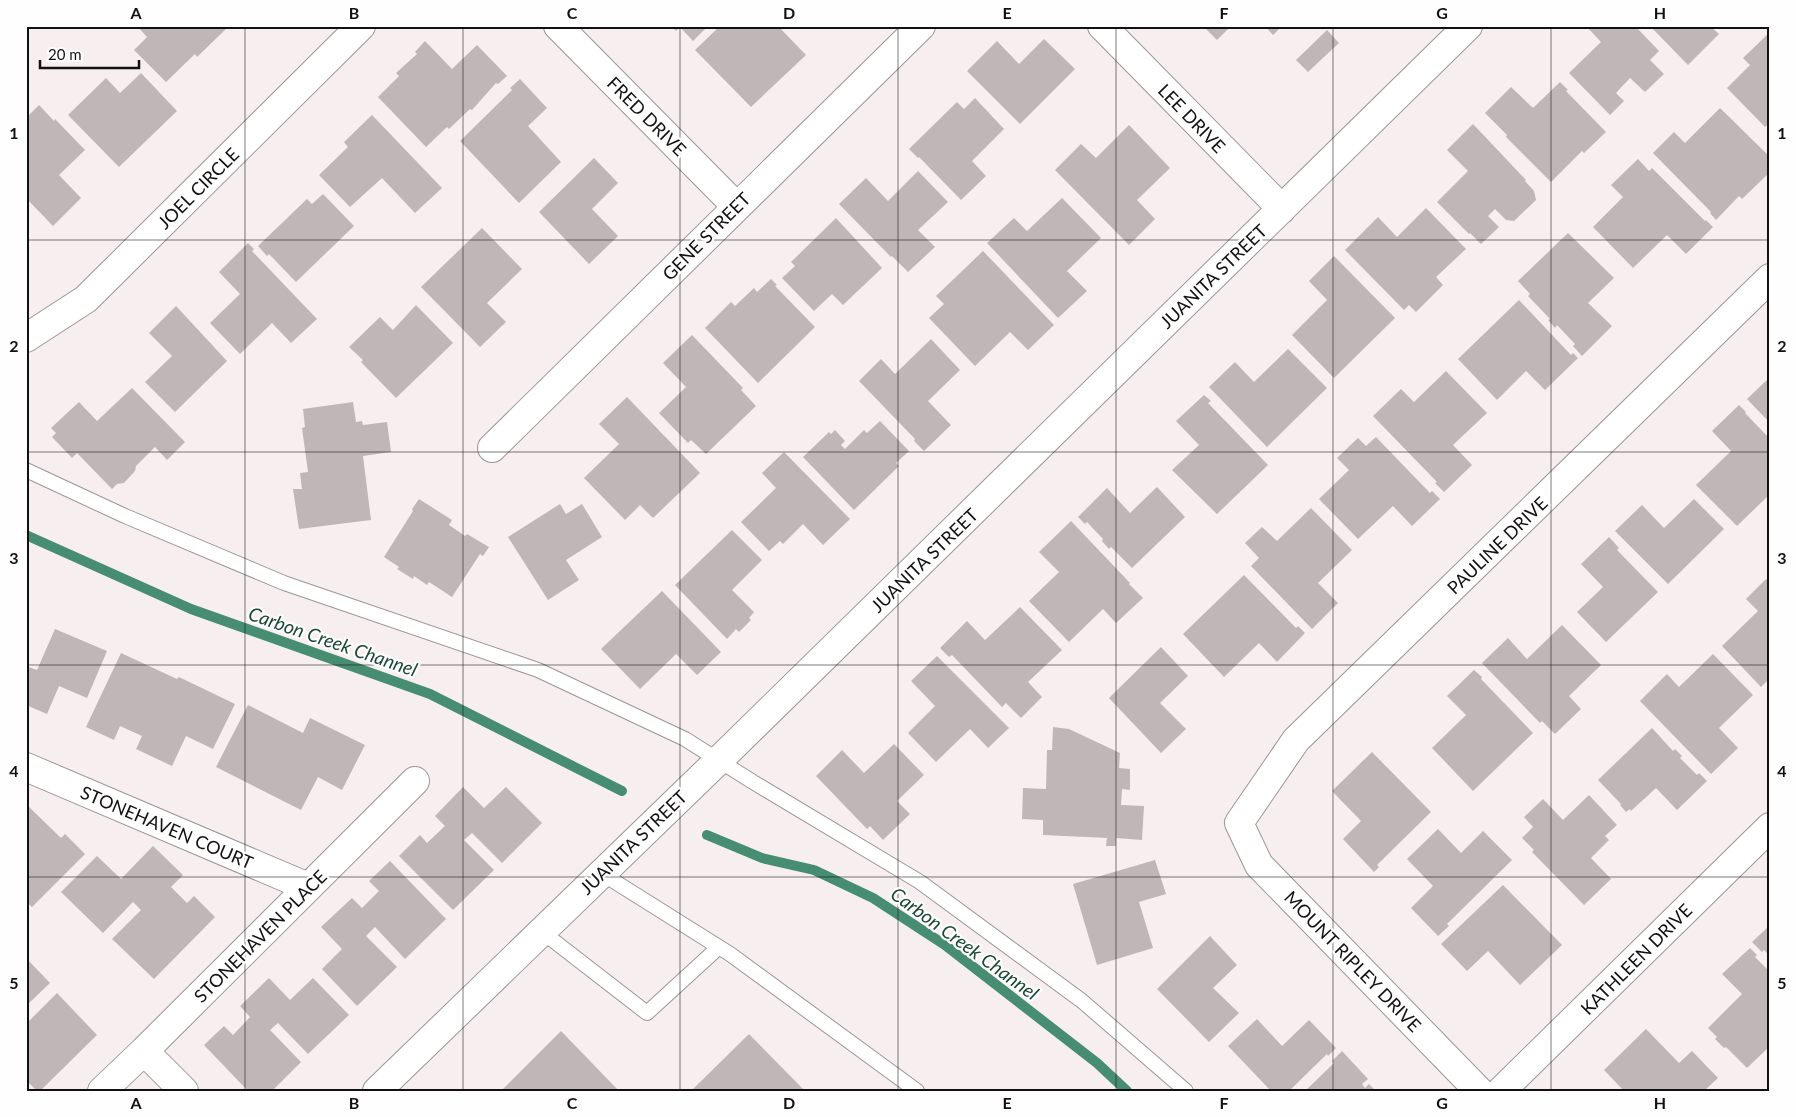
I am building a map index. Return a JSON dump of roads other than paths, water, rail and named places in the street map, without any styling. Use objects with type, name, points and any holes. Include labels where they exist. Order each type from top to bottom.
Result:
[{"type":"street","name":"JOEL CIRCLE","points":[[26,338],[86,298],[361,26]]},
{"type":"street","name":"FRED DRIVE","points":[[558,26],[736,206]]},
{"type":"street","name":"GENE STREET","points":[[492,448],[921,26]]},
{"type":"street","name":"LEE DRIVE","points":[[1102,26],[1282,209]]},
{"type":"street","name":"JUANITA STREET","points":[[377,1091],[718,761],[1468,26]]},
{"type":"street","name":"PAULINE DRIVE","points":[[1239,823],[1296,740],[1770,278]]},
{"type":"street","name":"STONEHAVEN COURT","points":[[26,767],[308,887]]},
{"type":"street","name":"STONEHAVEN PLACE","points":[[144,1051],[414,781]]},
{"type":"street","name":"MOUNT RIPLEY DRIVE","points":[[1239,823],[1259,865],[1479,1091]]},
{"type":"street","name":"KATHLEEN DRIVE","points":[[1501,1091],[1770,827]]},
{"type":"street","points":[[102,1091],[144,1051],[184,1091]]},
{"type":"lane","points":[[26,470],[124,516],[284,583],[538,670],[685,739],[718,761],[920,882],[1082,1001],[1186,1091]]},
{"type":"lane","points":[[601,873],[719,947],[917,1091]]},
{"type":"lane","points":[[541,931],[647,1013],[719,947]]},
{"type":"waterway","name":"Carbon Creek Channel","points":[[26,535],[191,609],[430,694],[622,791]]},
{"type":"waterway","name":"Carbon Creek Channel","points":[[707,835],[762,858],[814,870],[873,898],[945,945],[1097,1063],[1127,1091]]}]
